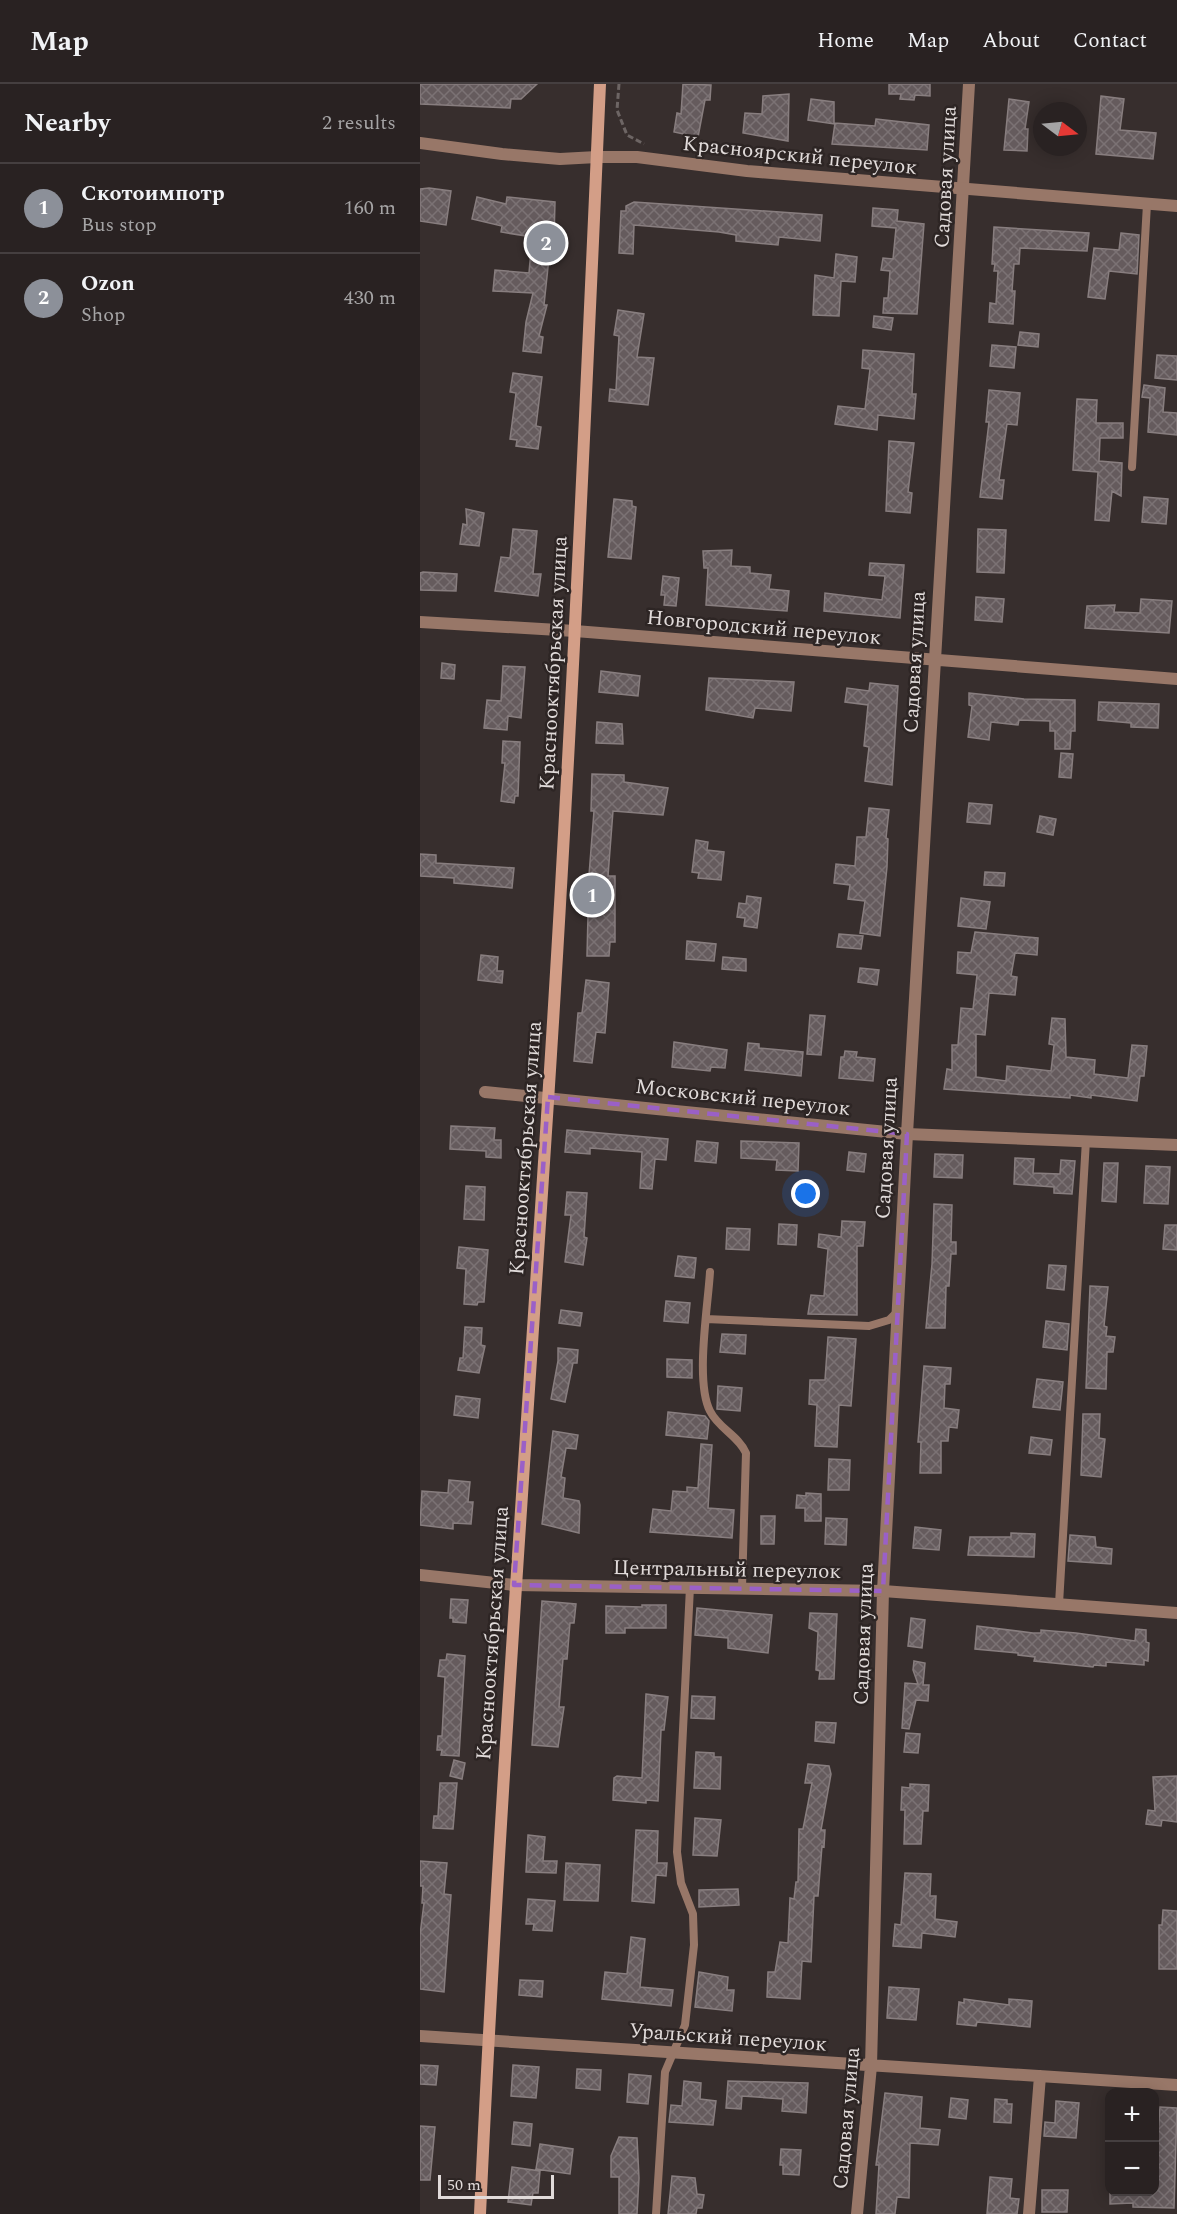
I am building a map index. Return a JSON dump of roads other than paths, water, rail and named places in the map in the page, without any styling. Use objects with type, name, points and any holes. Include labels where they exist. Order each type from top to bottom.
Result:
[{"type":"main road","name":"Краснооктябрьская улица","points":[[480,2214],[514,1585],[548,1097],[575,631],[600,84]]},
{"type":"street","name":"Садовая улица","points":[[857,2214],[871,2066],[883,1591],[906,1134],[969,84]]},
{"type":"street","name":"Красноярский переулок","points":[[420,143],[560,159],[637,157],[747,171],[1177,206]]},
{"type":"street","name":"Новгородский переулок","points":[[420,622],[575,631],[1177,679]]},
{"type":"street","name":"Московский переулок","points":[[485,1092],[906,1134],[1177,1145]]},
{"type":"street","name":"Центральный переулок","points":[[420,1575],[514,1585],[883,1591],[1177,1613]]},
{"type":"street","name":"Уральский переулок","points":[[420,2036],[1177,2085]]},
{"type":"street","points":[[1029,2214],[1040,2076]]},
{"type":"lane","points":[[1132,467],[1147,204]]},
{"type":"lane","points":[[1059,1604],[1086,1140]]},
{"type":"lane","points":[[710,1272],[704,1394],[715,1419],[743,1445],[748,1466],[742,1588]]},
{"type":"lane","points":[[706,1319],[869,1326],[889,1320],[897,1312]]},
{"type":"lane","points":[[656,2214],[663,2085],[687,2014],[695,1928],[681,1883],[677,1852],[690,1587]]},
{"type":"place","name":"Ozon","points":[[546,243]]},
{"type":"place","name":"Скотоимпотр","points":[[592,895]]}]
